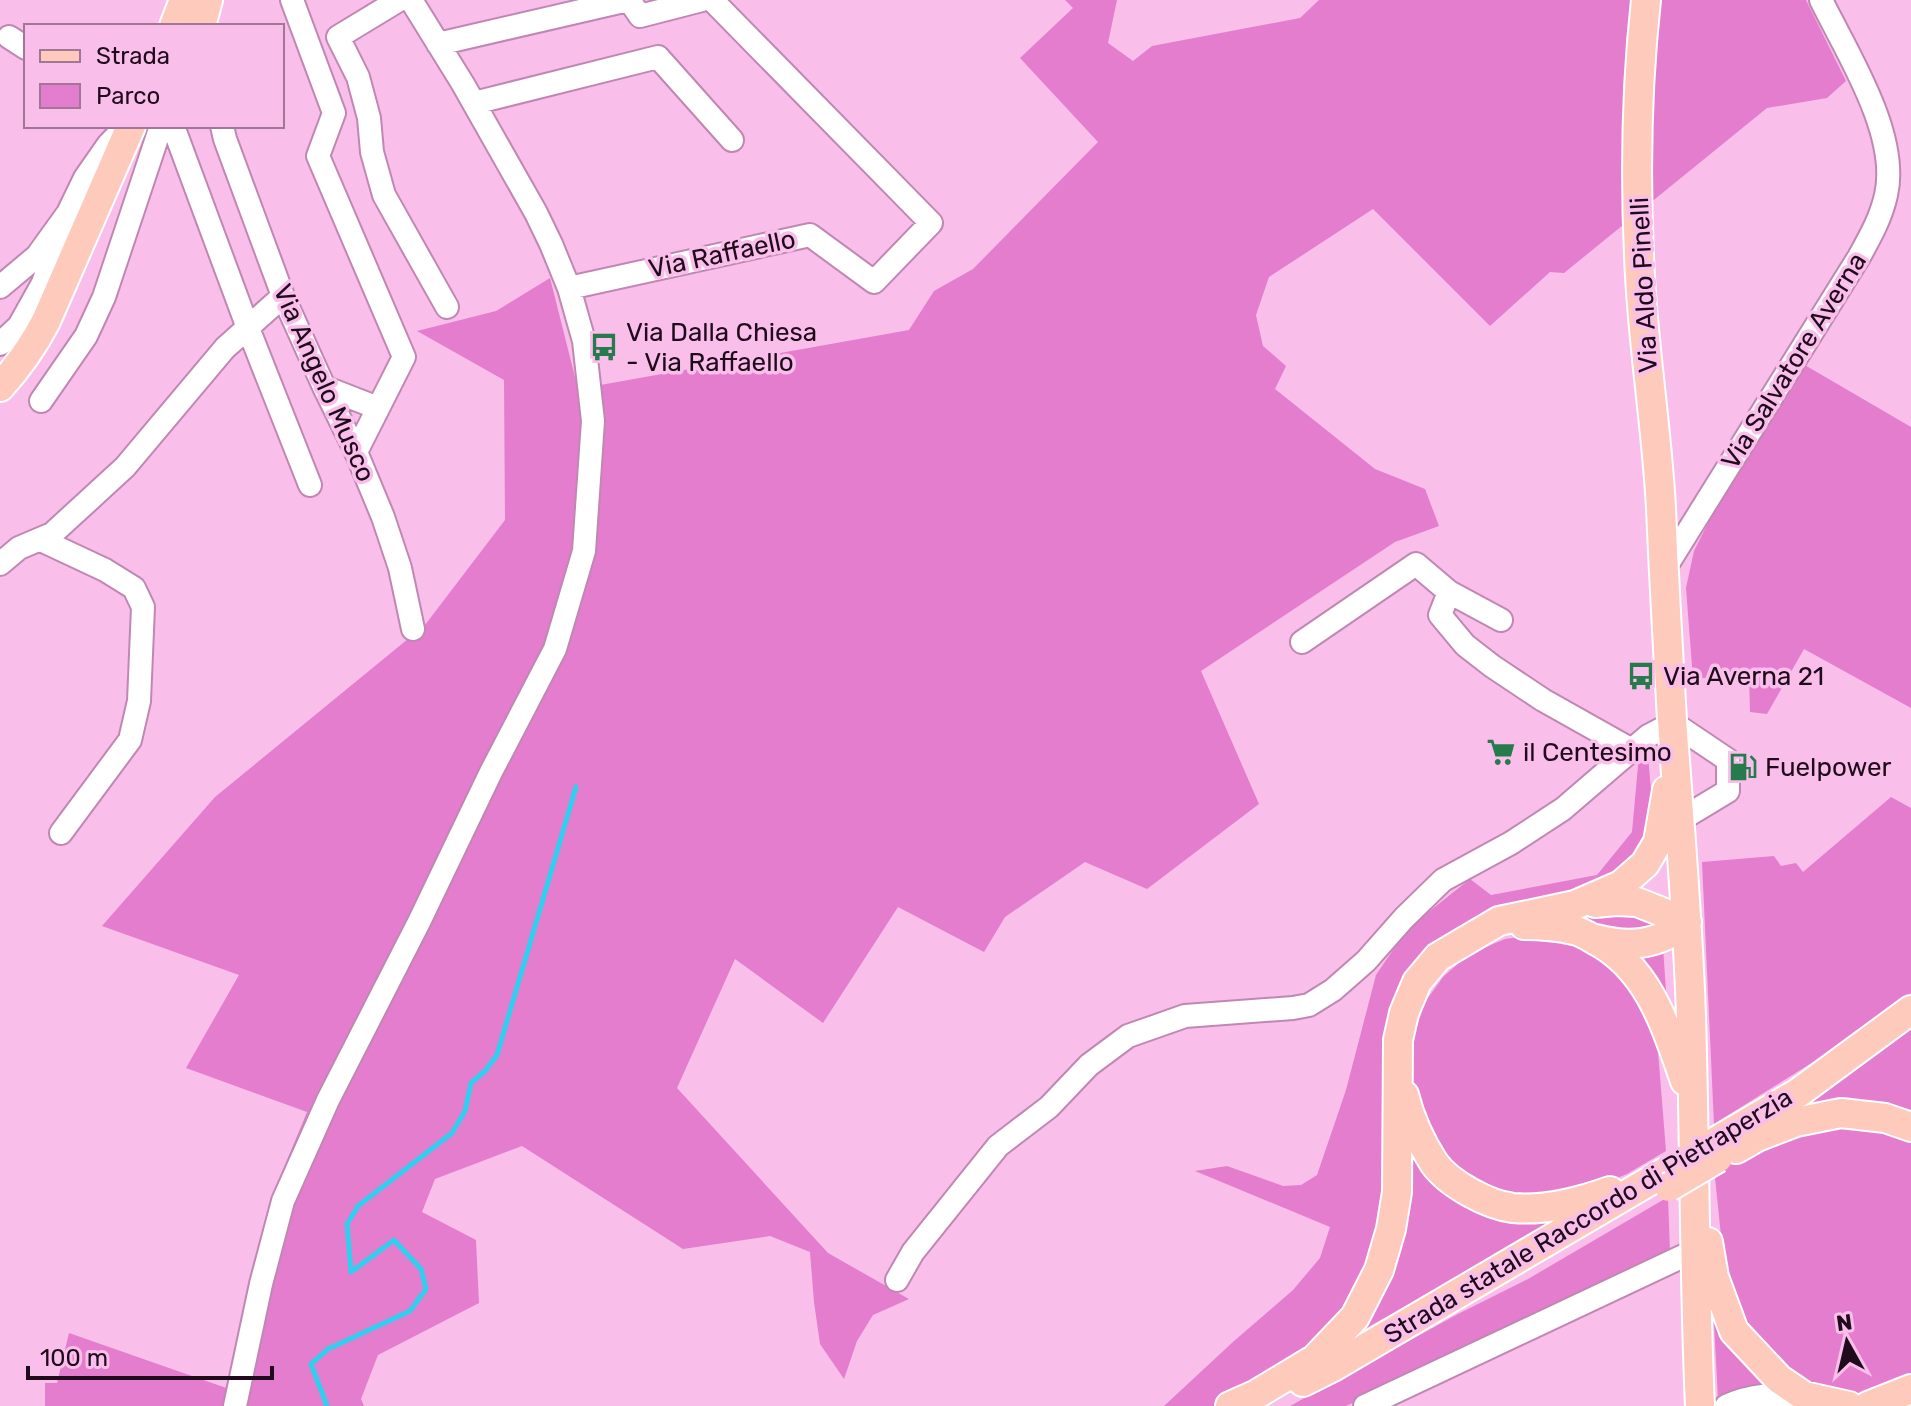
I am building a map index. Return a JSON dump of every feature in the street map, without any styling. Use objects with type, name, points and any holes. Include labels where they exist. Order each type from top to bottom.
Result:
[{"type":"main road","name":"Via Aldo Pinelli","points":[[1646,0],[1639,110],[1640,278],[1661,500],[1664,570]]},
{"type":"main road","points":[[178,24],[201,14]]},
{"type":"main road","points":[[0,387],[26,357],[46,321],[127,128]]},
{"type":"main road","points":[[1664,570],[1687,922],[1692,1101]]},
{"type":"main road","points":[[1575,905],[1621,885],[1645,864],[1658,842],[1674,736]]},
{"type":"main road","points":[[1230,1406],[1257,1394],[1315,1359],[1355,1317],[1379,1270],[1391,1229],[1397,1192],[1398,1040],[1404,1013],[1417,982],[1438,957],[1499,921],[1575,905],[1637,902],[1687,922]]},
{"type":"main road","points":[[1592,938],[1618,945],[1648,943],[1687,922]]},
{"type":"main road","points":[[1487,928],[1527,925],[1575,930],[1610,948],[1632,968],[1652,997],[1664,1022],[1708,1155],[1714,1277],[1734,1331],[1779,1379],[1804,1396],[1849,1406]]},
{"type":"main road","name":"Strada statale Raccordo di Pietraperzia","points":[[1708,1155],[1911,1010]]},
{"type":"main road","points":[[1397,1067],[1415,1128],[1436,1166],[1466,1191],[1487,1202],[1512,1208],[1552,1207],[1667,1179],[1708,1155],[1796,1122],[1841,1113],[1885,1118],[1911,1127]]},
{"type":"main road","points":[[1700,1406],[1694,1251],[1708,1155]]},
{"type":"main road","name":"Strada statale Raccordo di Pietraperzia","points":[[1255,1406],[1333,1367],[1466,1290],[1537,1264],[1667,1179]]},
{"type":"main road","points":[[1868,1406],[1911,1389]]},
{"type":"street","points":[[292,0],[334,113],[318,156],[404,357],[356,452]]},
{"type":"street","points":[[399,0],[338,37],[358,77],[369,118],[372,152],[384,195],[447,307]]},
{"type":"street","points":[[235,1406],[261,1284],[283,1201],[328,1100],[555,649],[584,551],[593,421],[584,341],[569,288],[536,213],[411,0]]},
{"type":"street","points":[[438,44],[629,0],[640,16],[702,0]]},
{"type":"street","name":"Via Raffaello","points":[[569,288],[810,235],[874,282],[931,223],[712,0]]},
{"type":"street","name":"Via Salvatore Averna","points":[[1664,570],[1859,257],[1877,223],[1886,193],[1888,169],[1884,139],[1875,112],[1821,0]]},
{"type":"street","points":[[474,103],[658,57],[732,140]]},
{"type":"street","points":[[0,344],[19,326],[43,283],[68,213],[85,178],[108,145],[126,128]]},
{"type":"street","points":[[41,401],[86,336],[104,297],[160,128]]},
{"type":"street","points":[[174,128],[310,485]]},
{"type":"street","name":"Via Angelo Musco","points":[[221,130],[283,296],[383,517],[400,568],[413,629]]},
{"type":"street","points":[[0,287],[37,256],[68,213]]},
{"type":"street","points":[[0,564],[19,548],[52,534],[125,467],[225,348],[283,296]]},
{"type":"street","points":[[324,387],[378,408]]},
{"type":"street","points":[[41,540],[105,570],[134,588],[143,607],[139,701],[130,740],[61,833]]},
{"type":"street","points":[[1302,642],[1416,564],[1449,592],[1501,620]]},
{"type":"street","points":[[1449,592],[1440,615],[1465,645],[1543,700],[1632,750]]},
{"type":"street","points":[[897,1280],[913,1252],[998,1146],[1049,1107],[1089,1065],[1128,1036],[1185,1016],[1309,1005],[1333,990],[1366,961],[1443,880],[1511,843],[1563,809],[1648,736],[1674,736],[1728,760],[1728,791],[1680,820]]},
{"type":"street","points":[[1365,1406],[1694,1251]]},
{"type":"street","points":[[1726,1406],[1744,1398],[1782,1394],[1804,1396]]},
{"type":"green space","points":[[1065,0],[1117,0],[1108,43],[1133,61],[1152,46],[1300,18],[1319,0],[1806,0],[1846,81],[1827,98],[1767,108],[1564,273],[1550,272],[1490,326],[1373,209],[1269,277],[1256,315],[1263,346],[1286,366],[1275,389],[1375,469],[1425,489],[1439,526],[1395,542],[1201,671],[1259,804],[1147,889],[1085,862],[1005,917],[984,952],[898,907],[823,1023],[735,959],[677,1088],[828,1253],[909,1299],[873,1315],[857,1341],[844,1379],[820,1344],[810,1252],[770,1236],[683,1249],[522,1146],[435,1179],[422,1212],[476,1240],[479,1303],[378,1355],[361,1399],[364,1406],[45,1406],[45,1383],[57,1383],[69,1333],[232,1390],[273,1194],[307,1112],[186,1068],[239,975],[102,926],[215,797],[425,625],[505,520],[504,380],[417,331],[496,311],[550,278],[578,389],[909,330],[934,291],[973,269],[1098,142],[1020,58],[1073,8]]},
{"type":"green space","points":[[1803,364],[1911,427],[1911,708],[1804,649],[1767,714],[1750,712],[1749,674],[1693,679],[1686,588],[1694,551],[1714,511]]},
{"type":"green space","points":[[1639,755],[1648,755],[1653,814],[1641,858],[1612,882],[1479,917],[1443,936],[1420,960],[1398,996],[1384,1034],[1382,1083],[1389,1157],[1381,1243],[1336,1325],[1259,1387],[1216,1406],[1164,1406],[1293,1290],[1320,1258],[1330,1227],[1195,1171],[1227,1166],[1283,1186],[1301,1185],[1317,1175],[1346,1090],[1376,975],[1407,929],[1470,879],[1491,895],[1597,875],[1632,832]]},
{"type":"green space","points":[[1891,797],[1911,808],[1911,993],[1877,1022],[1714,1124],[1702,862],[1774,856],[1781,866],[1796,863],[1803,872]]},
{"type":"green space","points":[[1613,910],[1629,911],[1656,925],[1652,929],[1604,931],[1588,918]]},
{"type":"green space","points":[[1539,934],[1601,953],[1639,990],[1657,1039],[1666,1151],[1627,1174],[1591,1189],[1513,1200],[1460,1179],[1418,1117],[1409,1076],[1413,1038],[1425,1002],[1443,977],[1469,954],[1505,939]]},
{"type":"green space","points":[[1663,947],[1667,1006],[1629,952]]},
{"type":"green space","points":[[1911,1023],[1911,1122],[1801,1108],[1808,1100]]},
{"type":"green space","points":[[1865,1124],[1911,1137],[1911,1380],[1885,1391],[1859,1396],[1829,1394],[1799,1386],[1728,1303],[1714,1168],[1796,1130]]},
{"type":"green space","points":[[1406,1136],[1428,1168],[1550,1217],[1555,1222],[1363,1330],[1362,1327]]},
{"type":"green space","points":[[1668,1197],[1670,1252],[1346,1406],[1290,1406],[1528,1279]]},
{"type":"green space","points":[[1713,1305],[1771,1388],[1718,1399]]},
{"type":"waterway","points":[[327,1406],[311,1364],[328,1349],[410,1311],[426,1289],[421,1269],[394,1240],[351,1272],[347,1224],[358,1206],[452,1133],[465,1111],[471,1083],[497,1055],[576,787]]},
{"type":"place","name":"Via Dalla Chiesa - Via Raffaello","points":[[604,347]]},
{"type":"place","name":"Via Averna 21","points":[[1641,676]]},
{"type":"place","name":"il Centesimo","points":[[1501,752]]},
{"type":"place","name":"Fuelpower","points":[[1743,767]]}]
